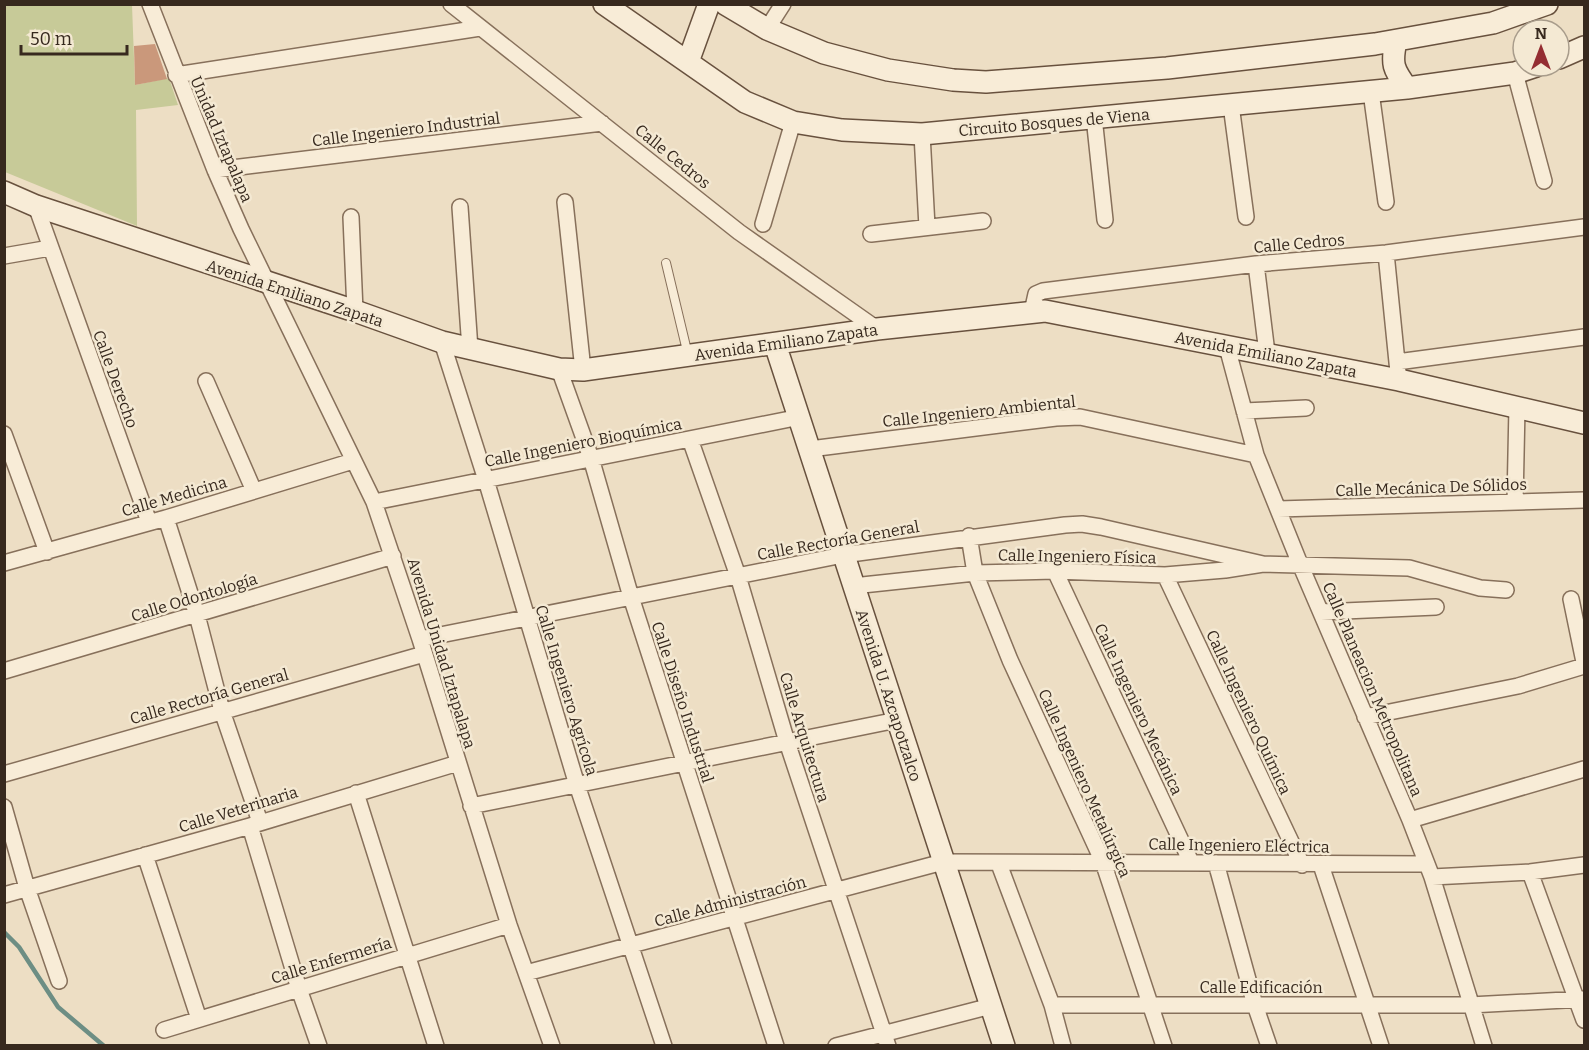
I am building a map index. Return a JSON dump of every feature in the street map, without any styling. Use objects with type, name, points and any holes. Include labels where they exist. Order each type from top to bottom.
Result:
[{"type":"street","name":"Unidad Iztapalapa","points":[[150,4],[215,170],[268,284]]},
{"type":"street","name":"Calle Cedros","points":[[451,4],[739,232],[877,329]]},
{"type":"street","name":"Circuito Bosques de Viena","points":[[604,4],[746,102],[794,122],[842,130],[922,134],[1407,88],[1511,74]]},
{"type":"street","points":[[688,62],[709,4]]},
{"type":"street","points":[[725,4],[767,29],[824,53],[888,70],[953,80],[986,82],[1167,68],[1375,44],[1493,23],[1547,4]]},
{"type":"street","points":[[767,29],[783,4]]},
{"type":"street","points":[[176,75],[480,28]]},
{"type":"street","points":[[1396,41],[1393,65],[1407,88]]},
{"type":"street","points":[[1375,44],[1381,66],[1374,91],[1386,202]]},
{"type":"street","points":[[1516,78],[1544,181]]},
{"type":"street","points":[[1231,105],[1246,217]]},
{"type":"street","points":[[1094,117],[1105,220]]},
{"type":"street","points":[[763,224],[794,122]]},
{"type":"street","name":"Calle Ingeniero Industrial","points":[[215,170],[602,123]]},
{"type":"street","points":[[922,134],[927,227]]},
{"type":"street","name":"Avenida Emiliano Zapata","points":[[4,192],[36,206],[442,342],[559,369],[583,369],[877,329],[1045,310],[1227,347],[1398,371],[1516,407],[1584,423]]},
{"type":"street","points":[[565,202],[583,369]]},
{"type":"street","name":"Calle Derecho","points":[[36,206],[149,522]]},
{"type":"street","points":[[459,207],[470,349]]},
{"type":"street","points":[[351,217],[355,311]]},
{"type":"street","points":[[871,234],[983,221]]},
{"type":"street","name":"Calle Cedros","points":[[1032,312],[1036,294],[1043,291],[1256,264],[1386,253],[1584,227]]},
{"type":"street","points":[[4,256],[50,248]]},
{"type":"street","points":[[1386,253],[1398,371],[1584,336]]},
{"type":"street","points":[[1256,264],[1267,353]]},
{"type":"street","name":"Avenida Unidad Iztapalapa","points":[[268,284],[374,502],[509,925],[552,1046]]},
{"type":"street","name":"Calle Ingeniero Agrícola","points":[[442,342],[486,480],[577,785],[664,1046]]},
{"type":"street","name":"Avenida U. Azcapotzalco","points":[[775,344],[1004,1046]]},
{"type":"street","name":"Calle Planeacion Metropolitana","points":[[1227,347],[1256,454],[1299,564],[1410,820],[1429,871],[1484,1046]]},
{"type":"street","name":"Calle Diseño Industrial","points":[[559,369],[591,458],[631,597],[776,1046]]},
{"type":"street","points":[[206,381],[254,491]]},
{"type":"street","points":[[1515,502],[1516,407]]},
{"type":"street","points":[[1244,411],[1306,408]]},
{"type":"street","name":"Calle Ingeniero Bioquímica","points":[[374,502],[800,417]]},
{"type":"street","name":"Calle Ingeniero Ambiental","points":[[810,449],[1056,418],[1080,417],[1256,454]]},
{"type":"street","points":[[4,434],[47,552]]},
{"type":"street","name":"Calle Arquitectura","points":[[690,439],[738,576],[787,742],[835,892],[886,1039]]},
{"type":"street","name":"Calle Medicina","points":[[4,563],[166,518],[353,461]]},
{"type":"street","name":"Calle Mecánica De Sólidos","points":[[1278,509],[1584,500]]},
{"type":"street","points":[[166,518],[197,615],[299,989],[319,1046]]},
{"type":"street","name":"Calle Rectoría General","points":[[4,774],[222,711],[422,647],[526,618],[843,555],[969,536],[1083,524],[1263,564]]},
{"type":"street","name":"Calle Ingeniero Metalúrgica","points":[[969,536],[975,573],[1010,660],[1103,862],[1164,1046]]},
{"type":"street","name":"Calle Odontología","points":[[4,671],[393,556]]},
{"type":"street","name":"Calle Ingeniero Física","points":[[853,586],[975,573],[1055,571],[1165,575],[1263,564],[1299,564],[1409,568],[1480,588],[1506,590]]},
{"type":"street","name":"Calle Ingeniero Mecánica","points":[[1055,571],[1191,862]]},
{"type":"street","name":"Calle Ingeniero Química","points":[[1165,575],[1302,865]]},
{"type":"street","points":[[1571,598],[1584,662]]},
{"type":"street","points":[[1321,612],[1436,607]]},
{"type":"street","points":[[1365,717],[1518,686],[1584,666]]},
{"type":"street","points":[[471,806],[897,720]]},
{"type":"street","name":"Calle Veterinaria","points":[[4,896],[458,763]]},
{"type":"street","points":[[1410,820],[1584,769]]},
{"type":"street","points":[[356,793],[436,1046]]},
{"type":"street","points":[[4,807],[27,888],[59,981]]},
{"type":"street","points":[[145,855],[199,1019]]},
{"type":"street","name":"Calle Ingeniero Eléctrica","points":[[943,862],[999,864],[1191,862],[1321,865],[1429,871],[1530,872],[1584,865]]},
{"type":"street","name":"Calle Administración","points":[[526,973],[943,862]]},
{"type":"street","points":[[1216,863],[1255,1005],[1269,1046]]},
{"type":"street","points":[[999,864],[1052,1005],[1062,1046]]},
{"type":"street","points":[[1321,865],[1381,1046]]},
{"type":"street","points":[[1530,872],[1581,1000],[1584,1020]]},
{"type":"street","name":"Calle Enfermería","points":[[164,1030],[509,925]]},
{"type":"street","name":"Calle Edificación","points":[[1052,1005],[1470,1005],[1581,1000]]},
{"type":"street","points":[[836,1046],[886,1039],[991,1006]]},
{"type":"lane","points":[[666,263],[688,355]]},
{"type":"green space","points":[[4,5],[132,5],[135,85],[169,78],[178,105],[136,110],[137,226],[5,172]]},
{"type":"building","points":[[155,44],[167,79],[135,85],[134,46]]},
{"type":"waterway","points":[[4,932],[19,947],[58,1007],[104,1046]]}]
